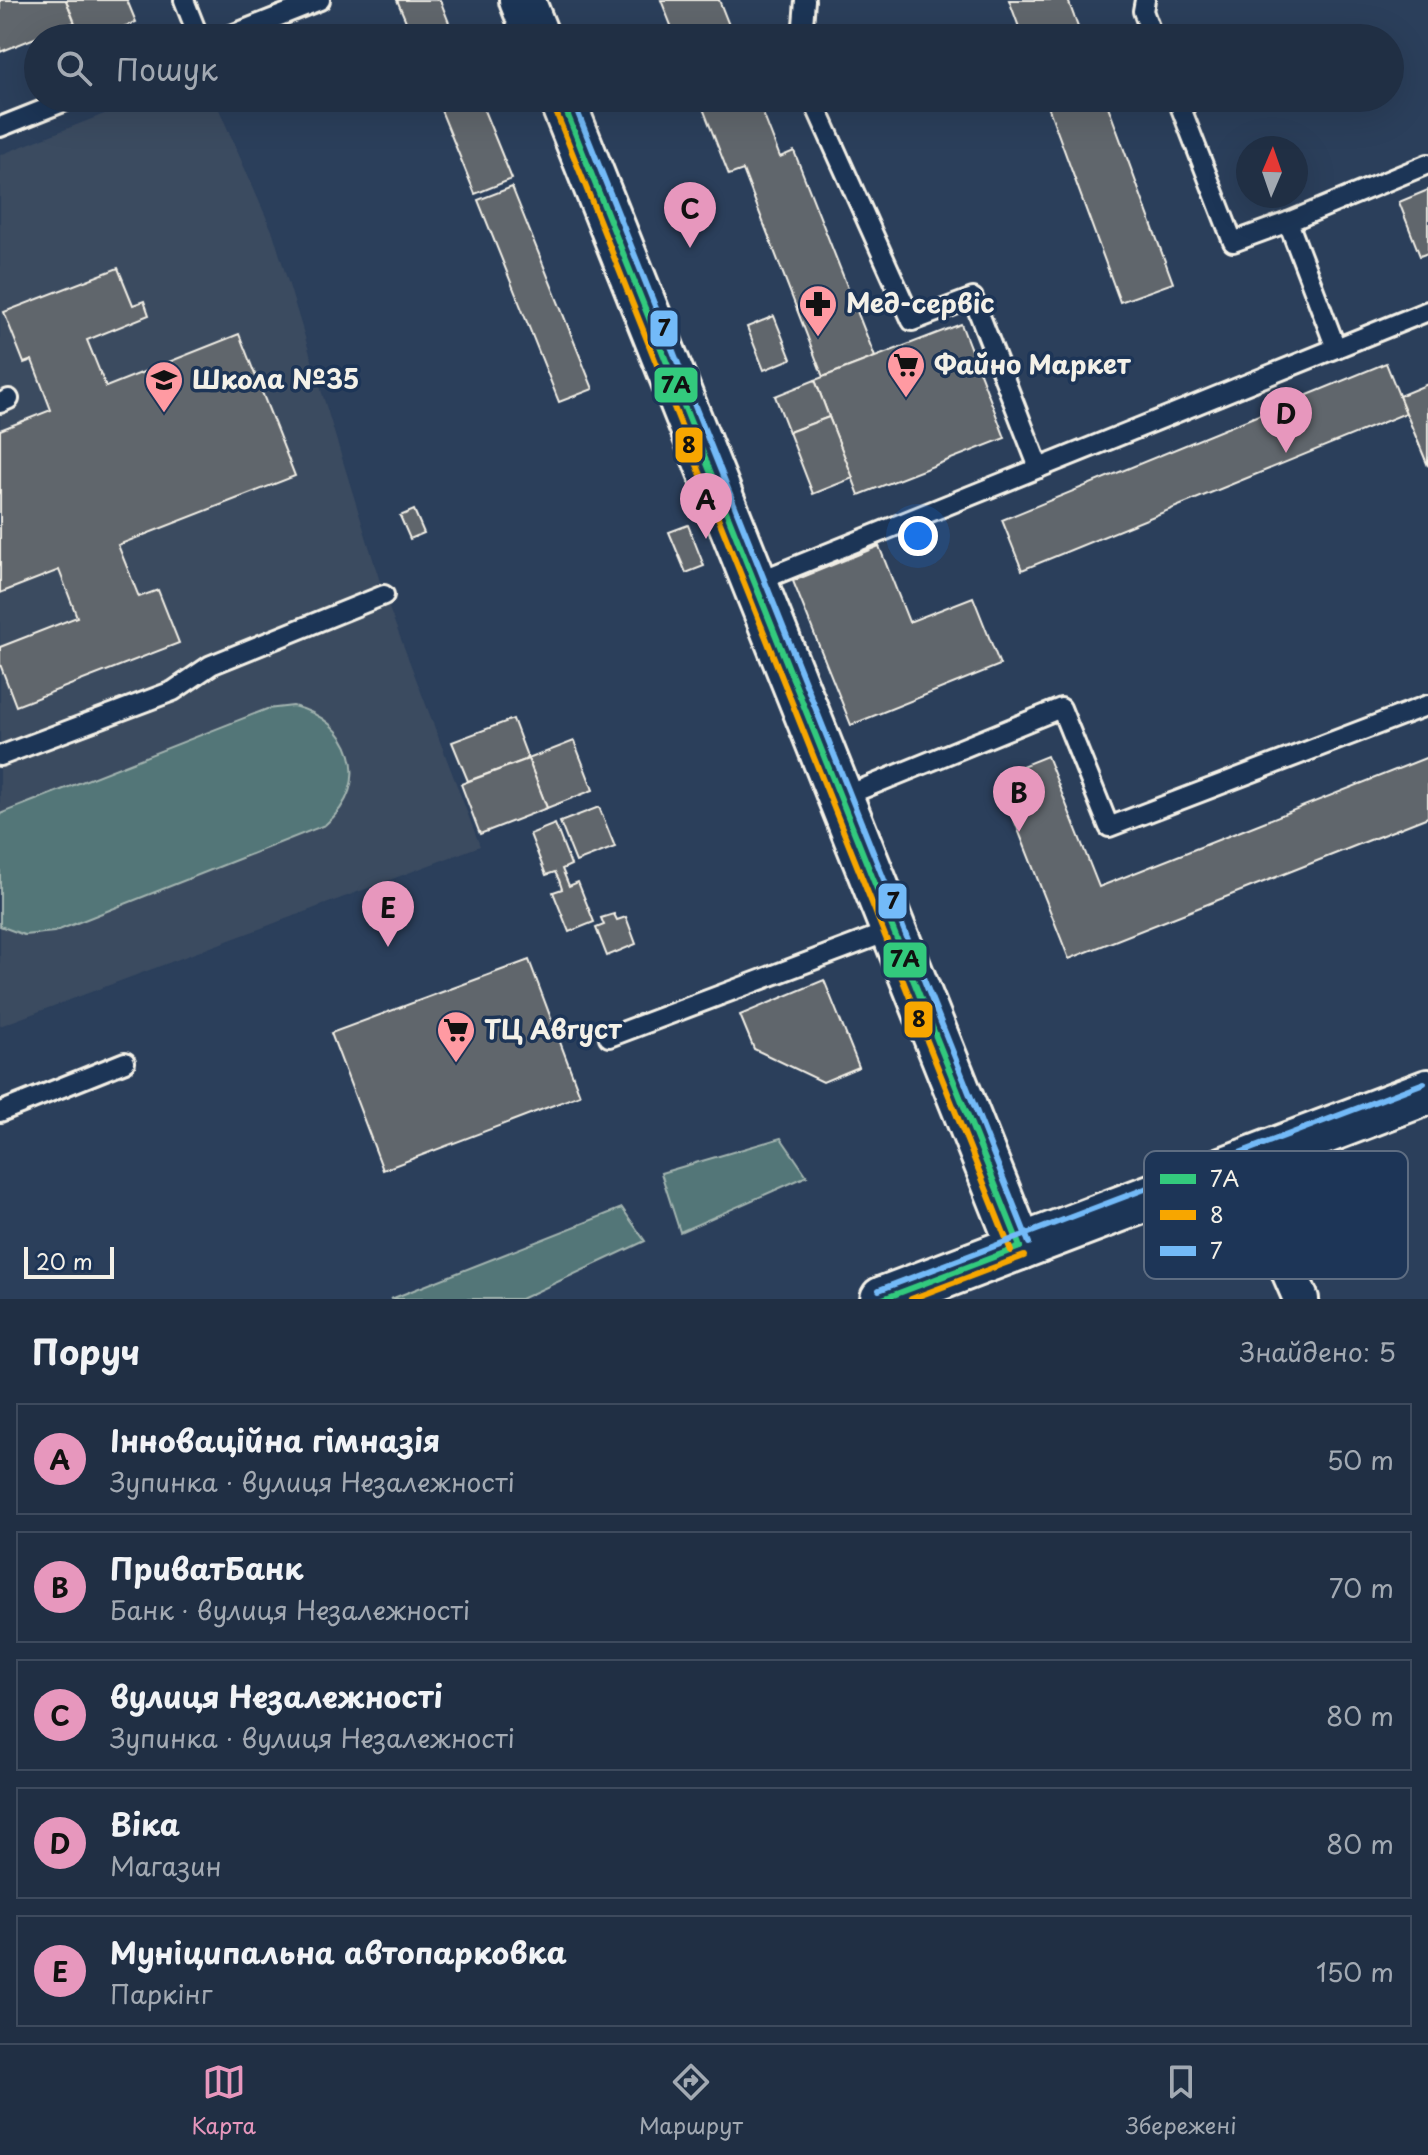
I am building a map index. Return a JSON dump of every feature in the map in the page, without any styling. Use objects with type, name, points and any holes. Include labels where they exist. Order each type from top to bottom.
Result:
[{"type":"main road","points":[[522,0],[531,24]]},
{"type":"main road","points":[[567,112],[1020,1247]]},
{"type":"main road","points":[[1273,1151],[1428,1092]]},
{"type":"main road","points":[[883,1299],[1144,1200]]},
{"type":"street","points":[[1292,1279],[1301,1299]]},
{"type":"lane","points":[[184,0],[193,24]]},
{"type":"lane","points":[[259,24],[320,0]]},
{"type":"lane","points":[[803,24],[805,0]]},
{"type":"lane","points":[[1145,0],[1143,11],[1148,24]]},
{"type":"lane","points":[[0,127],[38,112]]},
{"type":"lane","points":[[818,112],[912,321],[973,298],[1039,468]]},
{"type":"lane","points":[[1182,112],[1233,242],[1428,164]]},
{"type":"lane","points":[[1288,222],[1336,348]]},
{"type":"lane","points":[[754,583],[1428,311]]},
{"type":"lane","points":[[0,756],[173,691],[211,665],[384,595]]},
{"type":"lane","points":[[840,798],[1061,708],[1109,827],[1428,705]]},
{"type":"lane","points":[[609,1037],[893,930]]},
{"type":"lane","points":[[0,1112],[125,1062]]},
{"type":"shaded area","name":"Школа №35","points":[[109,112],[220,112],[273,233],[384,595],[480,846],[0,1026],[0,155]]},
{"type":"green space","points":[[293,706],[313,713],[330,725],[350,755],[352,773],[349,791],[340,808],[325,825],[54,932],[24,935],[0,926],[0,814],[267,709]]},
{"type":"green space","points":[[781,1138],[807,1176],[680,1232],[661,1173]]},
{"type":"green space","points":[[622,1208],[645,1241],[521,1299],[391,1299]]},
{"type":"building","points":[[0,0],[66,0],[75,22],[24,24],[24,42],[0,52]]},
{"type":"building","points":[[66,0],[127,0],[136,22],[131,24],[75,24]]},
{"type":"building","points":[[397,0],[440,0],[449,24],[407,24]]},
{"type":"building","points":[[661,0],[719,0],[728,24],[670,24]]},
{"type":"building","points":[[1009,0],[1068,0],[1077,24],[1018,24]]},
{"type":"building","points":[[442,112],[485,112],[512,179],[475,194]]},
{"type":"building","points":[[704,112],[762,112],[780,157],[794,151],[875,357],[823,377],[743,170],[729,175]]},
{"type":"building","points":[[1050,112],[1110,112],[1173,283],[1120,302]]},
{"type":"building","points":[[512,187],[593,389],[559,402],[478,200]]},
{"type":"building","points":[[1428,190],[1428,253],[1420,256],[1399,202]]},
{"type":"building","points":[[118,268],[133,305],[144,301],[149,315],[87,340],[106,387],[239,334],[295,476],[118,545],[139,597],[158,590],[179,643],[16,706],[0,664],[0,647],[77,617],[59,570],[0,593],[0,430],[51,410],[32,360],[24,363],[4,312]]},
{"type":"building","points":[[774,316],[791,359],[764,370],[747,327]]},
{"type":"building","name":"Файно Маркет","points":[[961,324],[1005,438],[859,495],[815,380]]},
{"type":"building","points":[[1386,363],[1406,413],[1022,570],[1002,520]]},
{"type":"building","points":[[815,380],[829,417],[789,432],[775,396]]},
{"type":"building","points":[[1428,384],[1428,466],[1399,396]]},
{"type":"building","points":[[829,417],[853,478],[813,494],[789,432]]},
{"type":"building","points":[[414,510],[424,533],[410,539],[400,516]]},
{"type":"building","points":[[688,525],[704,566],[686,573],[669,532]]},
{"type":"building","points":[[879,546],[909,622],[973,597],[1000,665],[851,725],[793,581]]},
{"type":"building","points":[[513,719],[528,759],[468,781],[452,742]]},
{"type":"building","points":[[574,741],[593,790],[547,808],[528,759]]},
{"type":"building","points":[[1047,756],[1099,887],[1428,757],[1428,817],[1069,959],[997,776]]},
{"type":"building","points":[[528,759],[547,808],[480,834],[461,784]]},
{"type":"building","points":[[599,807],[615,847],[576,862],[560,822]]},
{"type":"building","points":[[555,824],[571,865],[562,869],[569,886],[578,882],[594,922],[569,932],[553,892],[562,889],[559,880],[555,872],[546,875],[530,834]]},
{"type":"building","points":[[614,914],[617,920],[626,917],[636,944],[607,956],[596,928],[604,925],[601,918]]},
{"type":"building","name":"ТЦ Август","points":[[529,960],[580,1095],[383,1170],[331,1033]]},
{"type":"building","points":[[824,980],[859,1067],[823,1082],[754,1049],[740,1015]]},
{"type":"transit line","name":"8","points":[[556,112],[1011,1251]]},
{"type":"transit line","name":"7А","points":[[567,112],[1020,1247]]},
{"type":"transit line","name":"7","points":[[578,112],[1029,1243]]},
{"type":"transit line","name":"7","points":[[1245,1151],[1424,1083]]},
{"type":"transit line","name":"7","points":[[879,1290],[1144,1189]]},
{"type":"transit line","name":"7А","points":[[883,1299],[1020,1247]]},
{"type":"transit line","name":"8","points":[[911,1299],[1024,1256]]},
{"type":"place","name":"вулиця Незалежності","points":[[690,248]]},
{"type":"place","name":"Мед-сервіс","points":[[818,338]]},
{"type":"place","name":"Файно Маркет","points":[[906,399]]},
{"type":"place","name":"Школа №35","points":[[164,414]]},
{"type":"place","name":"Віка","points":[[1286,453]]},
{"type":"place","name":"Інноваційна гімназія","points":[[706,539]]},
{"type":"place","name":"ПриватБанк","points":[[1019,832]]},
{"type":"place","name":"Муніципальна автопарковка","points":[[388,947]]},
{"type":"place","name":"ТЦ Август","points":[[456,1064]]}]
